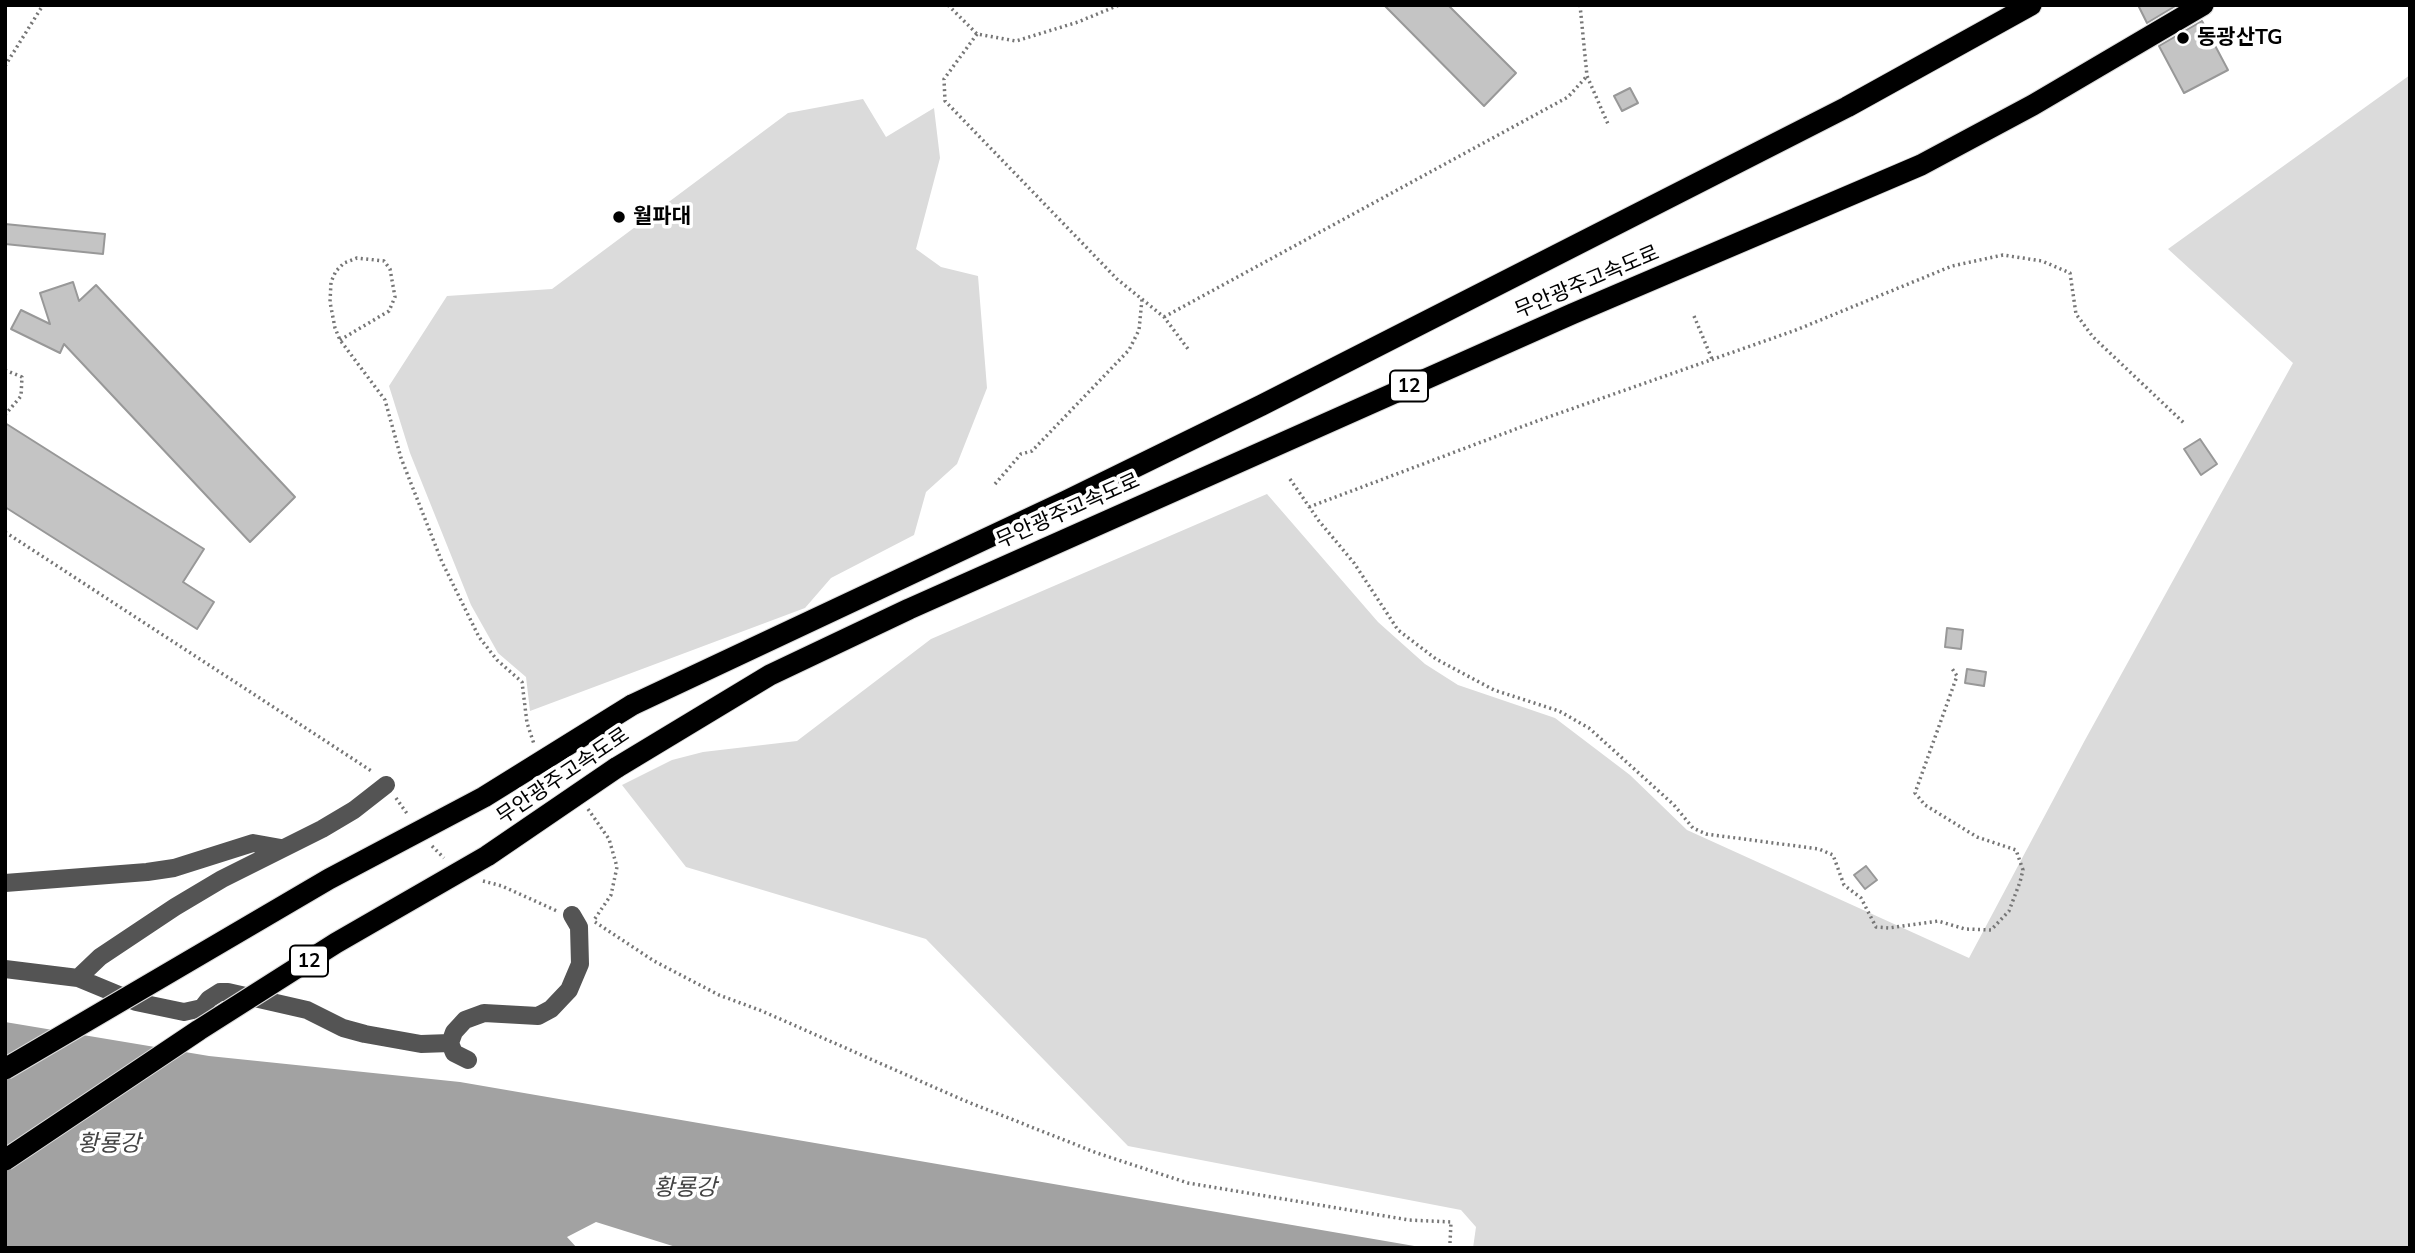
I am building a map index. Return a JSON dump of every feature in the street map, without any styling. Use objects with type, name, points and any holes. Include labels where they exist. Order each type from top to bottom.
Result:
[{"type":"highway","name":"무안광주고속도로","points":[[5,1069],[329,879],[484,797],[632,705],[1066,501],[1262,405],[1847,107],[2031,5]]},
{"type":"highway","name":"무안광주고속도로","points":[[5,1160],[199,1030],[336,943],[487,856],[616,768],[770,675],[909,609],[1572,314],[1921,165],[2034,105],[2203,5]]},
{"type":"lane","points":[[78,978],[100,957],[175,907],[354,810],[386,785]]},
{"type":"lane","points":[[5,883],[174,868],[253,843],[281,848]]},
{"type":"lane","points":[[468,1060],[454,1053],[450,1043],[454,1032],[465,1020],[484,1013],[538,1016],[560,999],[575,979],[580,964],[579,927],[572,915]]},
{"type":"lane","points":[[5,969],[78,978],[136,1002],[173,1011],[195,1011],[220,992],[228,992],[307,1010],[343,1028],[365,1034],[421,1044],[450,1043]]},
{"type":"path","points":[[5,66],[43,5]]},
{"type":"path","points":[[948,5],[977,34],[1016,41],[1078,22],[1119,5]]},
{"type":"path","points":[[1580,5],[1587,76],[1608,124]]},
{"type":"path","points":[[977,34],[944,79],[945,101],[1117,279],[1164,317],[1188,349]]},
{"type":"path","points":[[1164,317],[1568,96],[1587,76]]},
{"type":"path","points":[[1310,507],[1537,421],[1796,330],[1952,265],[2003,254],[2042,261],[2070,273],[2076,314],[2093,337],[2185,424]]},
{"type":"path","points":[[340,340],[389,310],[396,298],[390,269],[384,261],[357,258],[344,262],[336,271],[331,282],[330,302],[340,340],[385,400],[401,458],[442,562],[479,637],[497,660],[522,682],[527,723],[540,752]]},
{"type":"path","points":[[995,484],[1021,454],[1032,451],[1129,350],[1139,330],[1142,299]]},
{"type":"path","points":[[1694,316],[1712,359]]},
{"type":"path","points":[[5,370],[22,377],[21,396],[5,415]]},
{"type":"path","points":[[1290,479],[1354,564],[1398,630],[1436,659],[1494,690],[1559,711],[1589,728],[1674,805],[1693,828],[1706,834],[1819,849],[1833,855],[1844,886],[1861,898],[1877,926],[1889,928],[1938,921],[1965,929],[1991,930],[2009,911],[2020,882],[2023,870],[2015,850],[1977,837],[1925,805],[1915,793],[1957,676],[1951,667]]},
{"type":"path","points":[[5,532],[334,745],[386,785],[410,817]]},
{"type":"path","points":[[583,803],[608,839],[617,867],[611,895],[593,921]]},
{"type":"path","points":[[427,839],[446,860]]},
{"type":"path","points":[[472,878],[502,886],[553,910],[593,921],[662,967],[719,995],[762,1011],[963,1100],[1097,1153],[1188,1183],[1409,1220],[1451,1222],[1450,1243]]},
{"type":"shaded area","points":[[2410,75],[2410,1248],[1473,1248],[1476,1227],[1461,1210],[1128,1146],[926,939],[686,867],[622,785],[672,760],[703,752],[797,741],[931,639],[1267,494],[1378,622],[1425,664],[1458,685],[1555,718],[1630,775],[1687,830],[1969,958],[2085,740],[2293,363],[2168,249]]},
{"type":"shaded area","points":[[863,99],[886,137],[934,108],[940,158],[916,249],[941,267],[978,276],[987,388],[957,464],[926,492],[914,535],[831,578],[805,608],[530,711],[526,677],[498,653],[471,605],[410,453],[389,386],[447,296],[552,289],[788,113]]},
{"type":"water","name":"황룡강","points":[[5,1022],[209,1056],[460,1082],[1426,1248],[679,1248],[596,1222],[567,1237],[577,1248],[5,1248]]},
{"type":"building","points":[[1384,5],[1448,5],[1516,73],[1484,106]]},
{"type":"building","points":[[2138,5],[2177,5],[2147,23]]},
{"type":"building","name":"동광산TG","points":[[2202,21],[2228,70],[2184,93],[2159,46]]},
{"type":"building","points":[[1630,88],[1638,103],[1622,111],[1614,96]]},
{"type":"building","points":[[5,224],[105,234],[103,254],[5,244]]},
{"type":"building","points":[[73,282],[79,301],[96,285],[295,497],[250,542],[64,344],[60,353],[11,329],[21,310],[50,324],[40,293]]},
{"type":"building","points":[[5,423],[204,549],[183,582],[214,602],[197,629],[5,507]]},
{"type":"building","points":[[2200,439],[2217,464],[2201,475],[2184,449]]},
{"type":"building","points":[[1947,628],[1963,630],[1961,649],[1945,647]]},
{"type":"building","points":[[1967,669],[1986,672],[1984,686],[1965,683]]},
{"type":"building","points":[[1866,866],[1877,880],[1865,889],[1854,875]]},
{"type":"place","name":"동광산TG","points":[[2183,38]]},
{"type":"place","name":"월파대","points":[[619,217]]}]
